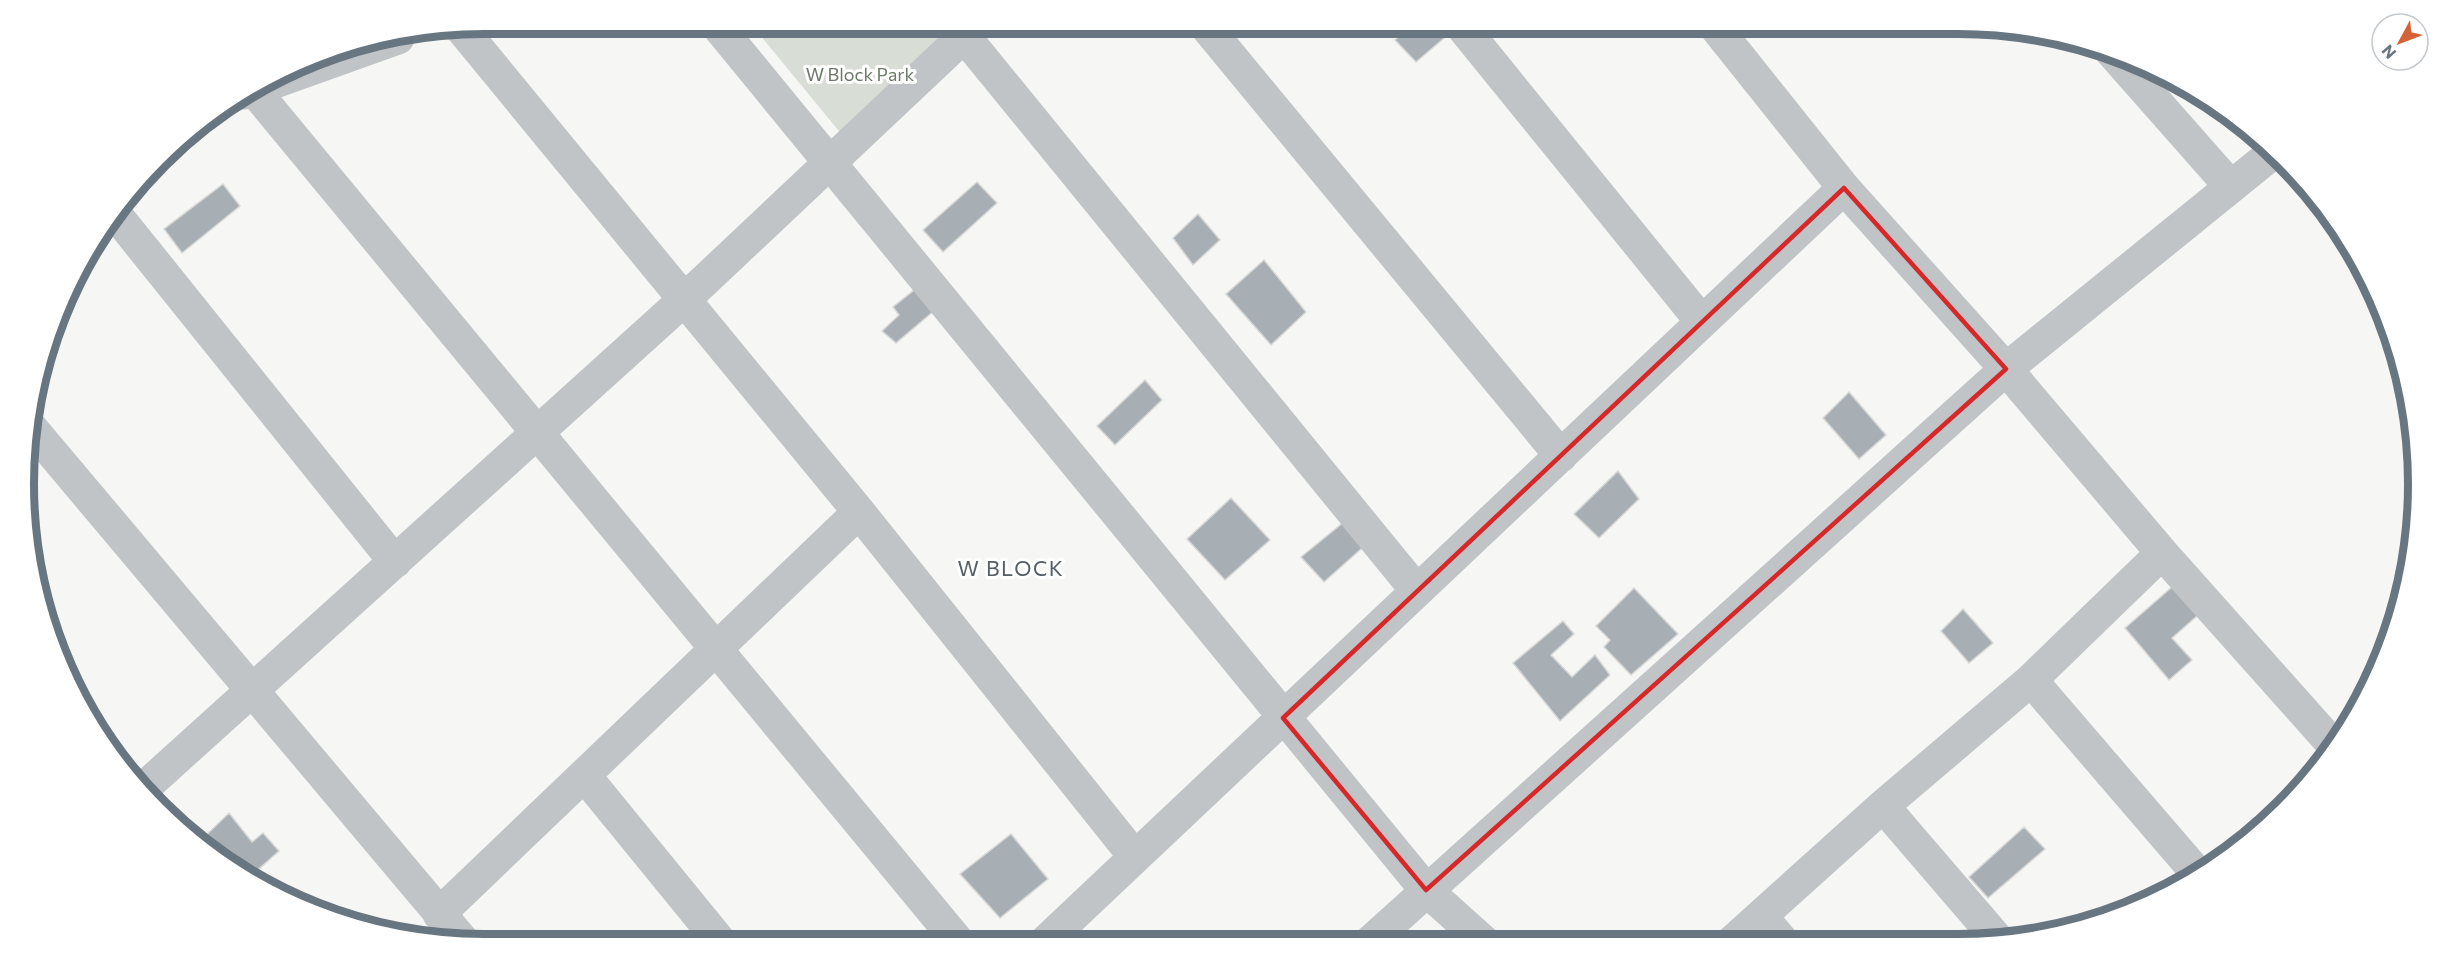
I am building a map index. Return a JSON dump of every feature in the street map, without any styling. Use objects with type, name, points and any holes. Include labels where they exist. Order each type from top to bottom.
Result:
[{"type":"street","points":[[724,34],[1425,890],[1475,934]]},
{"type":"street","points":[[149,784],[686,299],[967,34]]},
{"type":"street","points":[[974,34],[1418,591]]},
{"type":"street","points":[[1212,34],[1561,456]]},
{"type":"street","points":[[1468,34],[1702,322]]},
{"type":"street","points":[[1721,34],[1844,188],[2006,369],[2162,553],[2329,740]]},
{"type":"street","points":[[466,35],[686,299],[1135,857]]},
{"type":"street","points":[[323,65],[349,55]]},
{"type":"street","points":[[2125,67],[2231,187]]},
{"type":"street","points":[[255,98],[538,433],[952,934]]},
{"type":"street","points":[[1379,934],[2006,369],[2267,158]]},
{"type":"street","points":[[1054,934],[1844,188]]},
{"type":"street","points":[[120,220],[395,562]]},
{"type":"street","points":[[37,435],[457,934]]},
{"type":"street","points":[[439,914],[859,512]]},
{"type":"street","points":[[1741,934],[1883,806],[2031,680],[2162,553]]},
{"type":"street","points":[[2031,680],[2193,868]]},
{"type":"street","points":[[584,775],[714,934]]},
{"type":"street","points":[[1883,806],[1992,934]]},
{"type":"street","points":[[1761,916],[1777,934]]},
{"type":"highlighted area","points":[[1844,188],[2006,369],[1426,890],[1283,718]]},
{"type":"green space","name":"W Block Park","points":[[759,34],[980,34],[852,147]]},
{"type":"building","points":[[1402,34],[1449,34],[1416,62],[1395,40]]},
{"type":"building","points":[[977,182],[997,203],[943,252],[923,230]]},
{"type":"building","points":[[223,184],[240,206],[182,253],[164,229]]},
{"type":"building","points":[[1198,214],[1220,240],[1193,265],[1173,238]]},
{"type":"building","points":[[1264,260],[1306,312],[1271,345],[1226,294]]},
{"type":"building","points":[[923,283],[941,305],[896,343],[882,331],[899,315],[893,307]]},
{"type":"building","points":[[1145,380],[1162,400],[1115,445],[1097,426]]},
{"type":"building","points":[[1849,392],[1886,435],[1859,459],[1823,418]]},
{"type":"building","points":[[1618,471],[1639,499],[1599,538],[1574,514]]},
{"type":"building","points":[[1231,498],[1270,540],[1225,580],[1187,539]]},
{"type":"building","points":[[1350,517],[1370,541],[1324,582],[1301,557]]},
{"type":"building","points":[[2180,580],[2205,609],[2172,638],[2192,660],[2169,680],[2125,628]]},
{"type":"building","points":[[1634,588],[1678,634],[1631,675],[1604,647],[1610,640],[1596,626]]},
{"type":"building","points":[[1963,609],[1993,643],[1969,663],[1941,631]]},
{"type":"building","points":[[1563,621],[1574,634],[1551,655],[1572,677],[1595,655],[1610,675],[1560,721],[1513,663]]},
{"type":"building","points":[[229,813],[252,842],[263,833],[279,851],[255,872],[205,837]]},
{"type":"building","points":[[2024,827],[2045,849],[1988,898],[1969,877]]},
{"type":"building","points":[[1011,834],[1048,879],[1000,918],[960,874]]},
{"type":"district","name":"W BLOCK","points":[[1011,567]]}]
